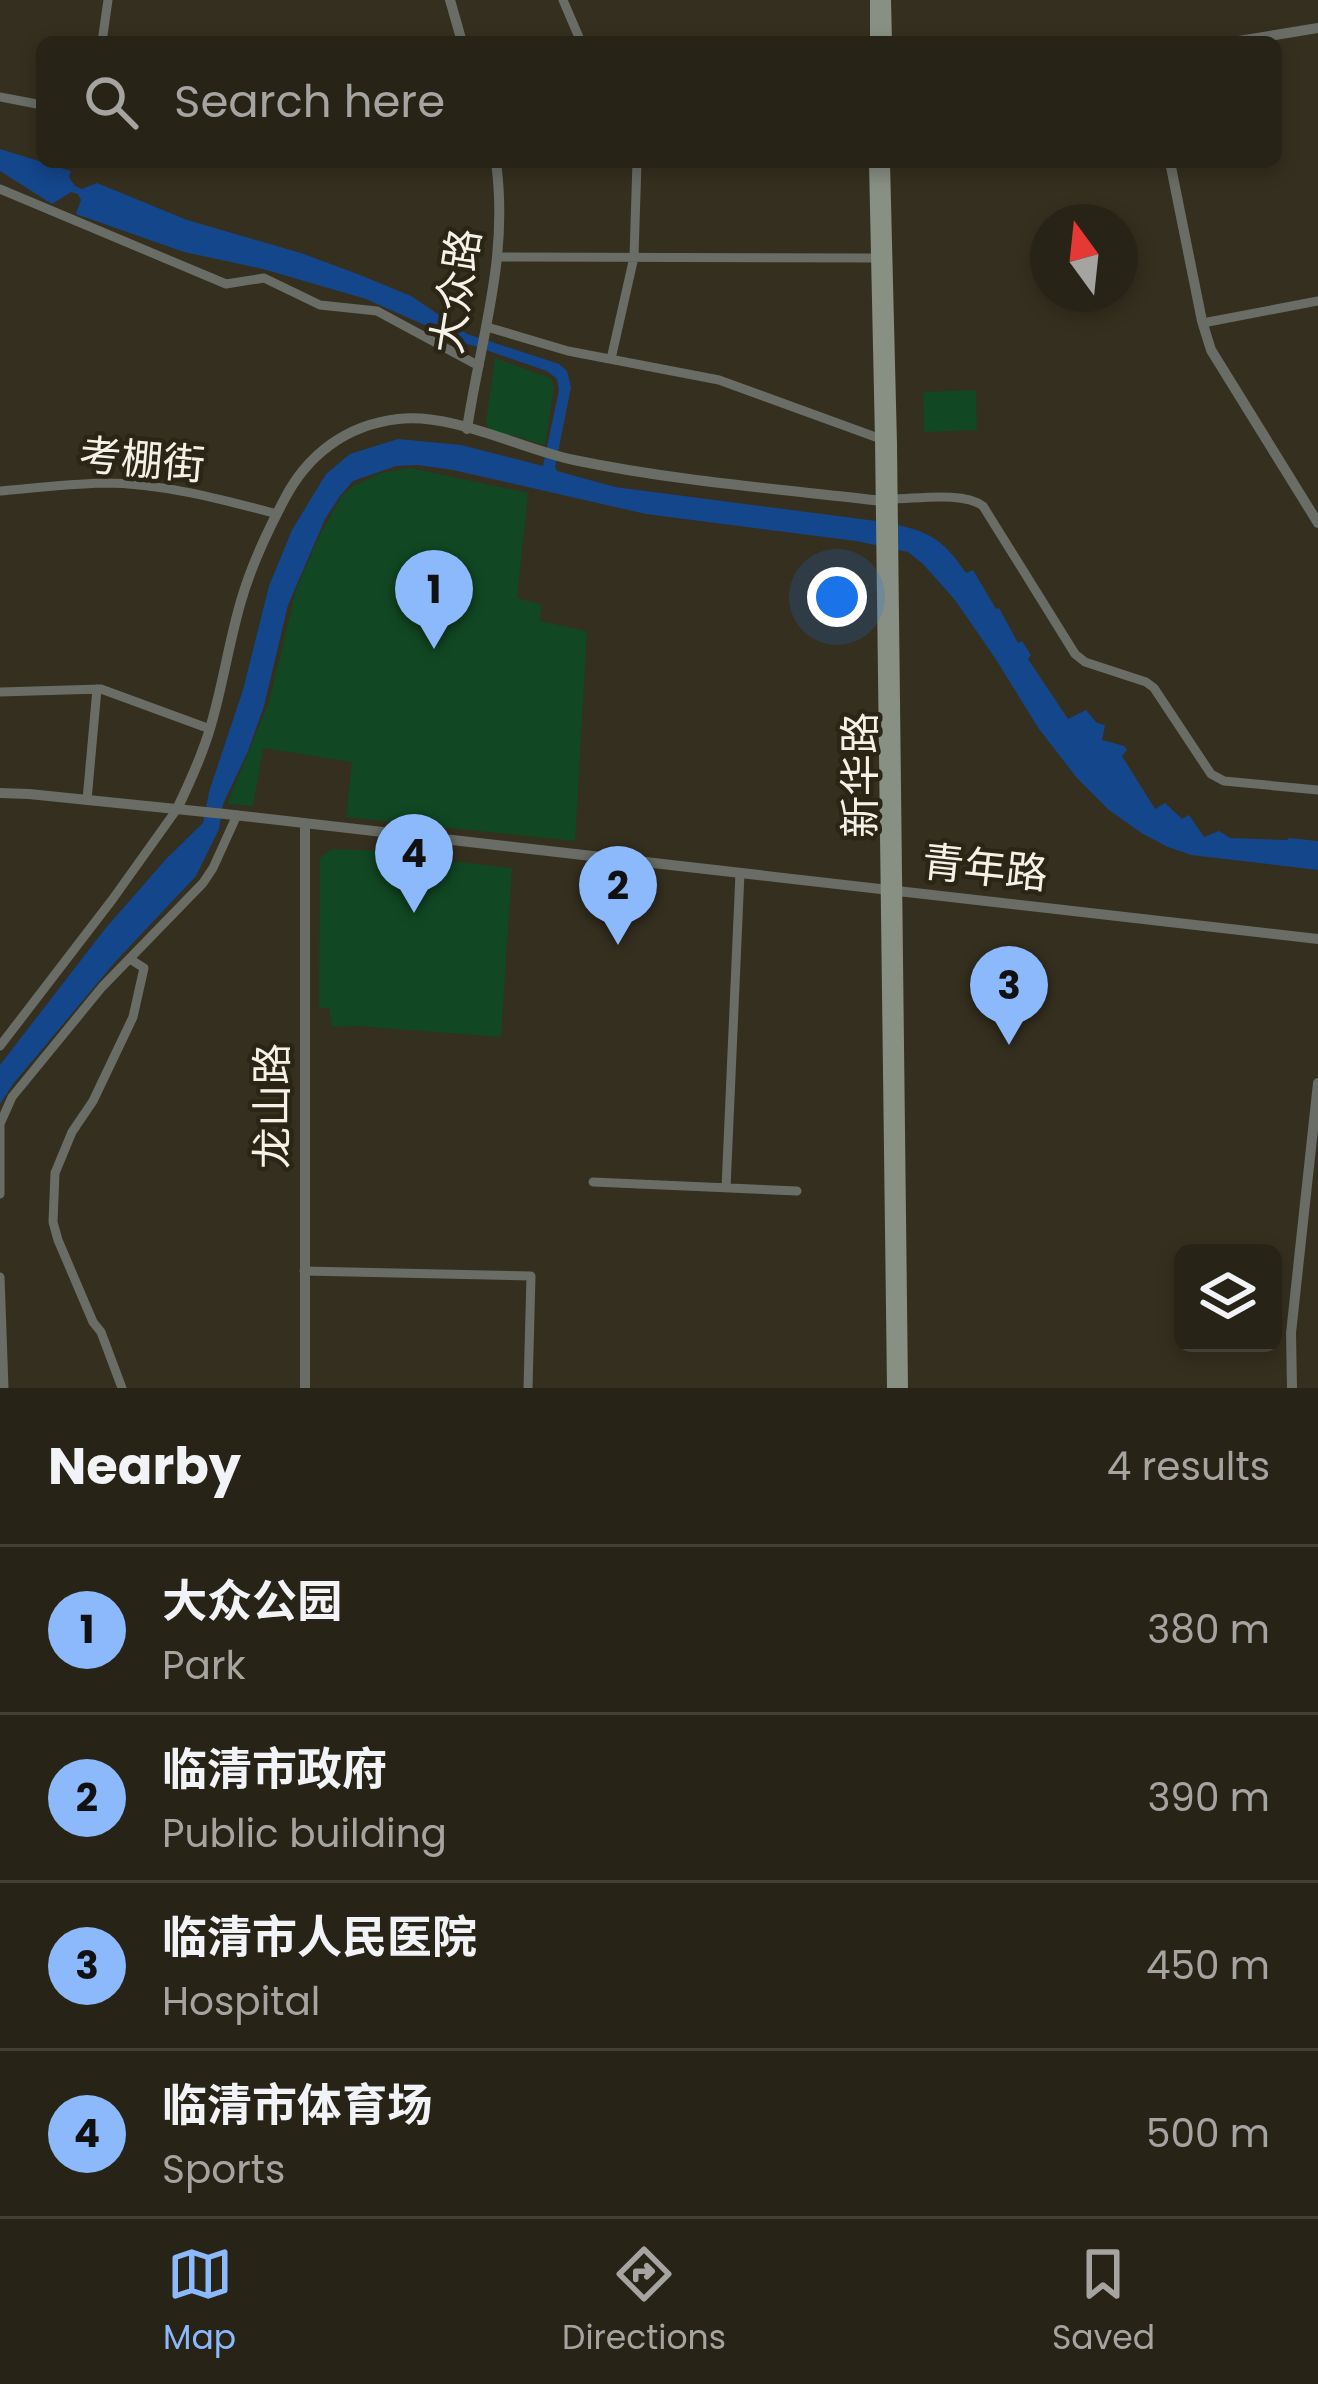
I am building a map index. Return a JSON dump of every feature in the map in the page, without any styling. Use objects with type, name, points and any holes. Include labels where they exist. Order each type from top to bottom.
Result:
[{"type":"main road","points":[[876,0],[876,36]]},
{"type":"main road","points":[[885,0],[886,36]]},
{"type":"main road","name":"新华路","points":[[875,168],[881,439],[887,505]]},
{"type":"main road","name":"新华路","points":[[884,168],[892,1388]]},
{"type":"main road","name":"新华路","points":[[889,890],[902,1388]]},
{"type":"street","points":[[103,36],[108,0]]},
{"type":"street","points":[[450,0],[460,36]]},
{"type":"street","points":[[563,0],[578,36]]},
{"type":"street","points":[[1269,36],[1318,28]]},
{"type":"street","points":[[0,98],[36,104]]},
{"type":"street","name":"大众路","points":[[467,429],[498,257],[501,209],[497,168]]},
{"type":"street","points":[[611,359],[634,257],[637,168]]},
{"type":"street","points":[[1174,168],[1216,347],[1318,512]]},
{"type":"street","points":[[1174,168],[1211,350],[1318,523]]},
{"type":"street","points":[[0,189],[226,284],[264,278],[320,305],[377,311],[478,367]]},
{"type":"street","points":[[498,257],[876,258]]},
{"type":"street","points":[[1208,322],[1318,301]]},
{"type":"street","points":[[487,327],[568,351],[719,380],[881,439]]},
{"type":"street","points":[[0,1046],[177,809],[210,729],[241,600],[293,484],[327,445],[373,424],[424,418],[639,473],[887,505],[977,501],[1076,654],[1085,662],[1154,688],[1207,770],[1224,781],[1318,790]]},
{"type":"street","name":"考棚街","points":[[0,490],[105,483],[220,499],[277,514]]},
{"type":"street","points":[[0,692],[97,689],[210,729]]},
{"type":"street","points":[[87,800],[97,689]]},
{"type":"street","name":"青年路","points":[[0,794],[237,815],[1318,939]]},
{"type":"street","points":[[0,1194],[0,1124],[12,1097],[102,987],[203,883],[237,815]]},
{"type":"street","name":"龙山路","points":[[305,823],[305,1388]]},
{"type":"street","points":[[726,1188],[740,873]]},
{"type":"street","points":[[122,1388],[53,1222],[57,1165],[133,1017],[144,968],[130,959]]},
{"type":"street","points":[[1292,1388],[1291,1333],[1318,1083]]},
{"type":"street","points":[[593,1182],[796,1192]]},
{"type":"street","points":[[304,1270],[531,1276],[528,1388]]},
{"type":"street","points":[[0,1277],[4,1388]]},
{"type":"green space","points":[[495,358],[552,379],[545,445],[488,429]]},
{"type":"green space","points":[[976,390],[977,430],[924,432],[923,392]]},
{"type":"green space","points":[[411,468],[528,493],[517,598],[542,605],[539,621],[587,631],[575,841],[346,817],[352,762],[263,748],[253,806],[227,804],[269,702],[296,590],[319,536],[352,487],[381,473]]},
{"type":"green space","points":[[332,849],[387,851],[512,868],[501,1037],[332,1027],[329,1008],[319,1008],[320,858]]},
{"type":"water","points":[[0,149],[36,160],[36,168],[71,171],[69,177],[82,189],[97,183],[187,220],[301,253],[411,296],[467,334],[559,364],[567,371],[571,387],[557,471],[615,487],[884,522],[932,537],[966,573],[973,570],[1068,719],[1086,710],[1105,725],[1102,740],[1124,746],[1127,750],[1122,756],[1155,809],[1165,803],[1182,819],[1189,815],[1204,837],[1219,831],[1230,838],[1318,841],[1318,870],[1191,855],[1143,834],[1109,810],[1039,729],[955,600],[908,552],[646,514],[453,470],[396,466],[353,481],[325,519],[288,605],[248,751],[196,876],[115,962],[0,1104],[0,1065],[105,929],[203,823],[269,586],[292,530],[326,474],[350,454],[398,439],[461,445],[543,466],[559,390],[557,379],[547,371],[465,343],[366,299],[184,252],[76,214],[78,194],[71,192],[52,204],[0,171]]},
{"type":"place","name":"大众公园","points":[[434,649]]},
{"type":"place","name":"临清市体育场","points":[[414,913]]},
{"type":"place","name":"临清市政府","points":[[618,945]]},
{"type":"place","name":"临清市人民医院","points":[[1009,1045]]}]
